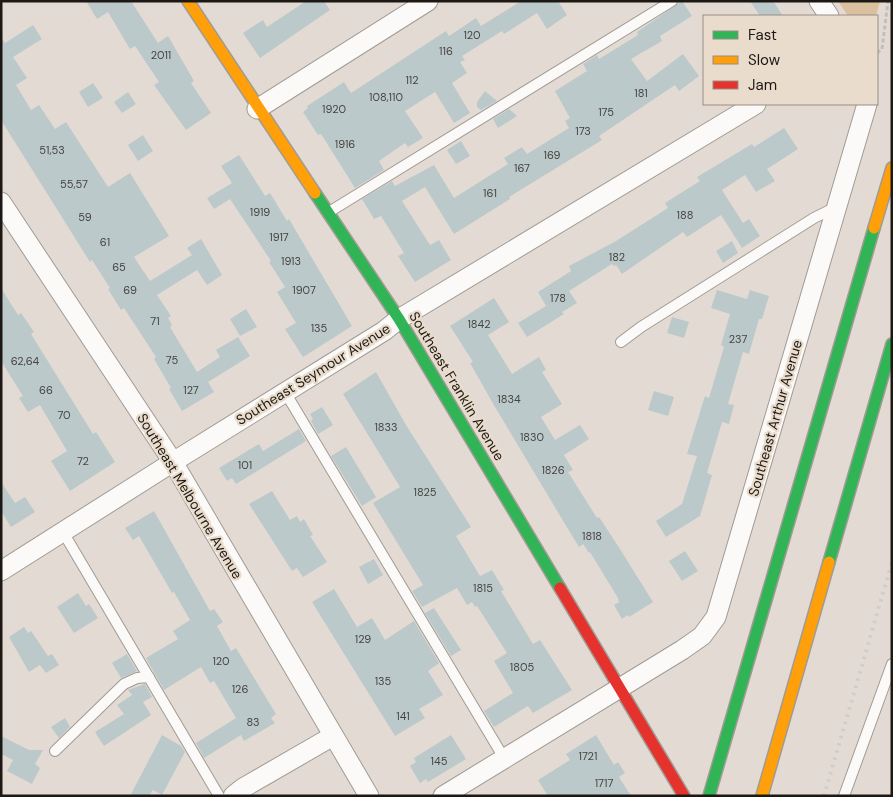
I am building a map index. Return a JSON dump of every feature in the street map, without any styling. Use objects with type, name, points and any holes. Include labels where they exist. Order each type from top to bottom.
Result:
[{"type":"main road","name":"Southeast Franklin Avenue","points":[[189,2],[257,108],[329,212],[399,319],[684,796]]},
{"type":"main road","points":[[710,796],[892,168]]},
{"type":"main road","points":[[762,796],[892,344]]},
{"type":"street","points":[[257,108],[428,1]]},
{"type":"street","points":[[818,1],[828,15]]},
{"type":"street","name":"Southeast Seymour Avenue","points":[[1,571],[384,331],[399,319],[754,105]]},
{"type":"street","name":"Southeast Arthur Avenue","points":[[443,796],[621,688],[702,636],[716,617],[867,105]]},
{"type":"street","name":"Southeast Melbourne Avenue","points":[[1,202],[173,462],[369,796]]},
{"type":"street","points":[[233,796],[243,788],[333,736]]},
{"type":"lane","points":[[329,212],[672,1]]},
{"type":"lane","points":[[621,342],[649,322],[814,218],[837,207]]},
{"type":"lane","points":[[285,392],[504,758]]},
{"type":"lane","points":[[63,532],[219,796]]},
{"type":"lane","points":[[844,796],[892,664]]},
{"type":"lane","points":[[55,751],[124,684],[137,678],[149,677]]},
{"type":"path","points":[[878,52],[882,49],[888,1]]},
{"type":"shaded area","points":[[838,1],[880,1],[876,15],[847,15]]},
{"type":"building","points":[[86,1],[131,1],[158,43],[168,36],[194,81],[191,83],[211,113],[186,130],[154,85],[159,82],[135,46],[130,49],[108,12],[97,19]]},
{"type":"building","points":[[306,1],[324,1],[330,10],[260,58],[243,33],[263,20],[267,27]]},
{"type":"building","points":[[521,1],[558,1],[567,15],[547,29],[537,13],[504,34],[502,31],[462,56],[465,60],[460,62],[467,73],[452,83],[470,113],[454,123],[435,92],[405,111],[423,138],[408,147],[405,143],[379,161],[384,170],[355,188],[321,134],[318,135],[303,112],[308,108],[307,106],[344,82],[351,93],[446,31],[449,36],[476,18],[481,26]]},
{"type":"building","points":[[682,1],[692,16],[660,36],[662,41],[631,59],[647,81],[683,54],[699,76],[679,91],[675,85],[599,136],[602,140],[509,197],[510,199],[454,234],[425,187],[402,201],[430,245],[439,240],[451,260],[415,282],[398,256],[404,253],[381,216],[374,219],[362,199],[392,181],[395,186],[434,165],[454,198],[508,164],[504,158],[522,147],[527,154],[569,128],[565,121],[570,118],[555,91],[587,71],[583,64],[597,55],[599,59],[638,35],[637,32]]},
{"type":"building","points":[[750,1],[773,1],[782,15],[759,15]]},
{"type":"building","points":[[33,25],[42,39],[13,57],[27,78],[16,85],[31,110],[39,105],[55,129],[66,122],[108,187],[130,173],[169,236],[134,257],[150,281],[192,255],[187,248],[201,239],[222,275],[207,285],[197,270],[157,295],[171,316],[168,318],[172,325],[170,327],[197,372],[220,357],[216,350],[238,337],[250,356],[208,382],[214,392],[182,411],[154,359],[156,357],[124,308],[121,310],[108,289],[110,288],[92,260],[90,262],[1,120],[1,37],[5,43]]},
{"type":"building","points":[[93,83],[103,98],[88,107],[79,92]]},
{"type":"building","points":[[485,91],[497,101],[481,110],[477,107],[477,102]]},
{"type":"building","points":[[128,92],[136,104],[122,113],[114,102]]},
{"type":"building","points":[[509,109],[517,116],[498,128],[493,119]]},
{"type":"building","points":[[784,128],[798,149],[767,169],[775,181],[756,192],[745,175],[722,190],[743,223],[749,219],[760,236],[742,248],[721,215],[687,237],[683,232],[622,274],[616,265],[612,264],[569,291],[577,303],[562,312],[564,314],[527,337],[518,323],[546,306],[538,292],[571,271],[569,266],[616,241],[668,208],[665,203],[700,181],[697,177],[752,144],[754,147]]},
{"type":"building","points":[[143,135],[153,151],[138,161],[128,145]]},
{"type":"building","points":[[461,141],[470,156],[456,164],[447,150]]},
{"type":"building","points":[[239,155],[265,196],[270,193],[287,221],[289,219],[352,326],[303,357],[285,329],[296,323],[277,292],[285,287],[269,262],[271,261],[230,199],[214,209],[207,198],[232,183],[221,166]]},
{"type":"building","points":[[732,241],[738,253],[723,263],[716,251]]},
{"type":"building","points":[[1,288],[18,315],[21,313],[34,332],[31,334],[93,434],[96,432],[115,462],[70,491],[51,461],[67,451],[40,405],[28,412],[19,398],[23,396],[1,361]]},
{"type":"building","points":[[717,290],[747,299],[750,290],[769,296],[762,319],[759,319],[749,354],[743,352],[728,404],[734,405],[729,424],[722,422],[707,473],[712,475],[700,516],[666,537],[656,521],[682,504],[697,456],[687,454],[705,396],[709,398],[724,347],[721,345],[730,314],[711,308]]},
{"type":"building","points":[[494,298],[509,322],[488,335],[512,374],[539,357],[546,370],[542,372],[562,404],[541,417],[555,440],[580,425],[589,439],[564,455],[573,470],[568,472],[653,602],[629,617],[628,615],[622,619],[614,605],[619,602],[618,598],[590,552],[583,544],[579,547],[495,407],[470,363],[473,362],[450,326]]},
{"type":"building","points":[[246,309],[257,327],[240,336],[230,319]]},
{"type":"building","points":[[672,317],[689,322],[684,338],[667,333]]},
{"type":"building","points":[[376,372],[406,425],[471,527],[456,536],[480,576],[492,570],[504,590],[501,591],[533,644],[540,640],[572,690],[533,713],[528,706],[494,727],[484,711],[513,693],[494,661],[507,653],[477,606],[475,607],[472,602],[467,605],[457,588],[422,607],[412,591],[423,585],[373,503],[400,487],[343,394]]},
{"type":"building","points":[[654,391],[674,397],[668,416],[648,410]]},
{"type":"building","points":[[322,407],[333,425],[318,434],[311,421],[313,419],[310,414]]},
{"type":"building","points":[[299,429],[306,441],[236,484],[232,478],[227,481],[219,468],[259,444],[263,451]]},
{"type":"building","points":[[346,447],[376,497],[362,506],[331,456]]},
{"type":"building","points":[[1,482],[15,503],[25,497],[35,512],[11,527],[1,511]]},
{"type":"building","points":[[272,491],[290,520],[297,516],[300,522],[304,519],[313,535],[310,536],[327,562],[303,577],[297,568],[292,571],[249,504]]},
{"type":"building","points":[[154,511],[210,611],[214,609],[223,622],[217,626],[231,651],[236,648],[276,714],[271,718],[275,723],[244,741],[241,735],[204,758],[196,743],[236,718],[214,681],[210,683],[201,667],[164,690],[146,658],[178,639],[173,631],[190,620],[139,536],[133,540],[125,528]]},
{"type":"building","points":[[685,551],[698,571],[682,581],[669,561]]},
{"type":"building","points":[[374,559],[383,575],[368,584],[359,567]]},
{"type":"building","points":[[334,589],[357,627],[372,618],[385,640],[414,621],[439,663],[428,671],[443,695],[419,709],[425,718],[395,736],[312,602]]},
{"type":"building","points":[[78,593],[86,606],[89,604],[98,618],[74,633],[57,607]]},
{"type":"building","points":[[434,608],[461,650],[451,656],[425,613]]},
{"type":"building","points":[[24,627],[28,633],[31,631],[48,656],[52,654],[59,665],[46,673],[40,665],[29,672],[9,637]]},
{"type":"building","points":[[127,654],[137,671],[121,678],[112,663]]},
{"type":"building","points":[[145,684],[152,697],[143,702],[151,715],[104,746],[95,732],[124,714],[117,705],[132,695],[128,690]]},
{"type":"building","points":[[65,718],[70,727],[59,738],[51,727]]},
{"type":"building","points":[[162,735],[181,746],[185,752],[162,795],[153,790],[149,796],[130,796]]},
{"type":"building","points":[[451,735],[466,759],[428,782],[426,779],[420,783],[410,766],[416,762],[414,758]]},
{"type":"building","points":[[596,735],[614,765],[618,762],[625,773],[619,777],[631,796],[548,796],[538,780],[570,760],[566,754]]},
{"type":"building","points":[[1,736],[29,750],[43,750],[35,764],[40,768],[32,784],[7,771],[13,760],[1,754]]},
{"type":"railway","points":[[824,796],[892,562]]},
{"type":"traffic: fast","points":[[315,193],[399,319],[560,588]]},
{"type":"traffic: fast","points":[[709,796],[874,228]]},
{"type":"traffic: fast","points":[[829,562],[892,344]]},
{"type":"traffic: slow","points":[[188,1],[315,193]]},
{"type":"traffic: slow","points":[[874,228],[892,168]]},
{"type":"traffic: slow","points":[[762,796],[829,562]]},
{"type":"traffic: jam","points":[[560,588],[684,796]]}]
